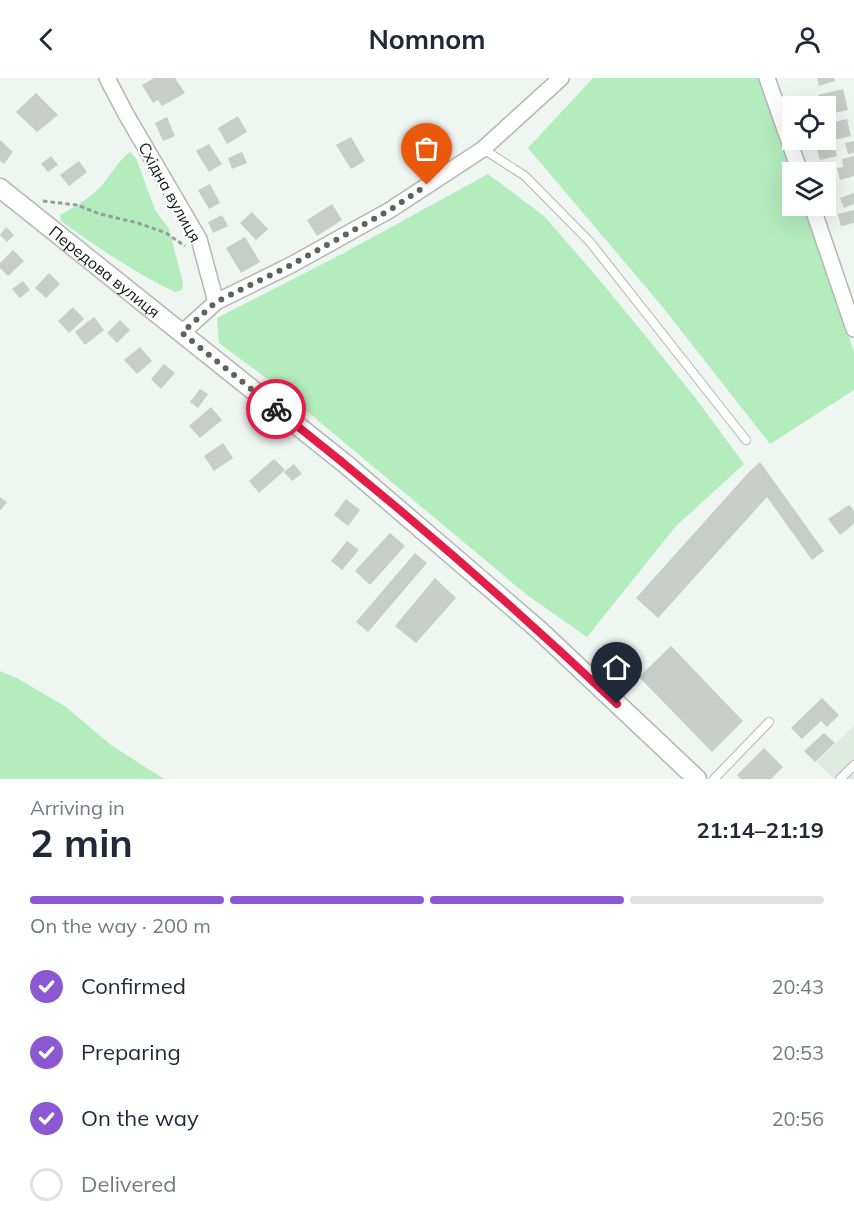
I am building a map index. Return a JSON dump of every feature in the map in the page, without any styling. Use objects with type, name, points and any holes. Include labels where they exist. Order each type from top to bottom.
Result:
[{"type":"street","name":"Східна вулиця","points":[[107,78],[199,239],[216,302]]},
{"type":"street","points":[[182,333],[216,302],[291,265],[390,210],[483,149],[561,78]]},
{"type":"street","points":[[767,78],[796,162]]},
{"type":"street","name":"Передова вулиця","points":[[0,188],[348,466],[520,613],[697,779]]},
{"type":"street","points":[[815,216],[854,329]]},
{"type":"lane","points":[[483,149],[525,176],[590,242],[746,440]]},
{"type":"lane","points":[[714,779],[769,722]]},
{"type":"lane","points":[[840,779],[854,765]]},
{"type":"path","points":[[40,201],[76,205],[166,233],[189,249],[206,265]]},
{"type":"shaded area","points":[[854,726],[854,779],[834,779],[817,762]]},
{"type":"green space","points":[[593,78],[760,78],[782,139],[782,150],[786,150],[790,162],[782,162],[782,216],[809,216],[854,352],[854,390],[770,444],[661,305],[528,148]]},
{"type":"green space","points":[[130,152],[136,158],[155,210],[169,229],[183,283],[182,290],[175,292],[145,277],[61,221],[60,215],[83,201],[103,184]]},
{"type":"green space","points":[[488,174],[544,216],[648,339],[744,464],[676,526],[587,637],[527,595],[273,383],[219,343],[217,318],[344,253]]},
{"type":"green space","points":[[0,671],[17,678],[66,707],[111,745],[164,779],[0,779]]},
{"type":"building","points":[[154,78],[175,78],[185,93],[162,106],[158,100],[153,103],[142,85]]},
{"type":"building","points":[[817,78],[834,78],[835,81],[819,86]]},
{"type":"building","points":[[843,89],[848,110],[836,113],[836,96],[818,95]]},
{"type":"building","points":[[36,93],[58,115],[37,132],[16,112]]},
{"type":"building","points":[[238,116],[247,132],[227,144],[218,128]]},
{"type":"building","points":[[167,117],[175,136],[163,141],[155,123]]},
{"type":"building","points":[[847,119],[851,136],[836,139],[836,122]]},
{"type":"building","points":[[351,137],[365,161],[351,169],[336,145]]},
{"type":"building","points":[[0,140],[13,152],[4,164],[0,161]]},
{"type":"building","points":[[854,141],[854,153],[848,154],[845,143]]},
{"type":"building","points":[[209,144],[222,164],[209,172],[196,151]]},
{"type":"building","points":[[817,150],[835,150],[837,156],[820,160]]},
{"type":"building","points":[[242,152],[247,163],[232,169],[228,158]]},
{"type":"building","points":[[51,156],[58,165],[48,172],[41,164]]},
{"type":"building","points":[[854,156],[854,176],[840,180],[837,168],[843,167],[842,159]]},
{"type":"building","points":[[79,161],[87,172],[69,186],[60,175]]},
{"type":"building","points":[[210,184],[220,203],[209,209],[198,190]]},
{"type":"building","points":[[854,193],[854,204],[844,208],[840,198]]},
{"type":"building","points":[[332,204],[342,220],[317,236],[307,220]]},
{"type":"building","points":[[854,210],[854,223],[841,226],[838,214]]},
{"type":"building","points":[[252,212],[268,229],[256,240],[240,223]]},
{"type":"building","points":[[222,215],[228,226],[213,233],[208,222]]},
{"type":"building","points":[[6,227],[14,235],[7,242],[0,235]]},
{"type":"building","points":[[245,237],[260,262],[241,273],[226,248]]},
{"type":"building","points":[[13,250],[24,261],[8,276],[0,268],[0,263]]},
{"type":"building","points":[[49,273],[60,284],[46,298],[35,288]]},
{"type":"building","points":[[23,281],[30,290],[20,298],[12,289]]},
{"type":"building","points":[[73,307],[84,319],[69,333],[58,321]]},
{"type":"building","points":[[94,317],[104,330],[85,345],[75,332]]},
{"type":"building","points":[[120,320],[130,330],[117,343],[107,333]]},
{"type":"building","points":[[140,347],[152,361],[137,374],[124,360]]},
{"type":"building","points":[[164,364],[175,373],[161,389],[151,379]]},
{"type":"building","points":[[200,389],[208,394],[198,408],[190,402]]},
{"type":"building","points":[[211,407],[222,420],[200,438],[189,426]]},
{"type":"building","points":[[223,443],[233,458],[214,471],[204,456]]},
{"type":"building","points":[[274,459],[285,470],[259,493],[249,481]]},
{"type":"building","points":[[760,462],[824,551],[812,560],[767,497],[658,618],[636,598]]},
{"type":"building","points":[[294,464],[302,474],[292,481],[284,472]]},
{"type":"building","points":[[0,497],[7,502],[0,511]]},
{"type":"building","points":[[346,499],[360,510],[348,526],[334,515]]},
{"type":"building","points":[[849,505],[854,511],[854,524],[840,535],[828,519]]},
{"type":"building","points":[[390,533],[405,546],[370,585],[355,571]]},
{"type":"building","points":[[347,541],[359,550],[342,570],[331,561]]},
{"type":"building","points":[[415,553],[427,563],[368,632],[356,622]]},
{"type":"building","points":[[435,578],[456,598],[416,643],[395,626]]},
{"type":"building","points":[[671,646],[743,721],[712,752],[639,677]]},
{"type":"building","points":[[822,698],[839,715],[827,727],[821,721],[802,739],[791,728]]},
{"type":"building","points":[[824,733],[835,743],[815,762],[804,751]]},
{"type":"building","points":[[764,748],[783,767],[771,779],[741,779],[737,775]]},
{"type":"way so far","points":[[276,409],[182,333],[216,302],[291,265],[390,210],[427,185]]},
{"type":"route","points":[[276,409],[348,466],[538,629],[617,704]]}]
